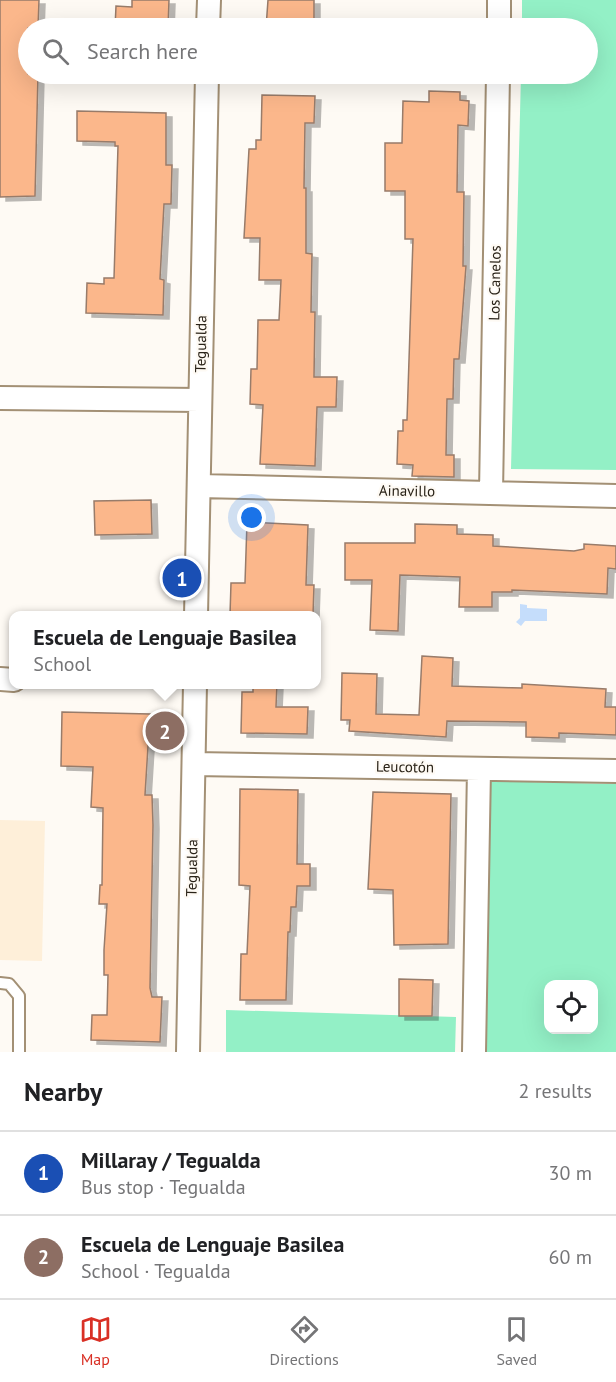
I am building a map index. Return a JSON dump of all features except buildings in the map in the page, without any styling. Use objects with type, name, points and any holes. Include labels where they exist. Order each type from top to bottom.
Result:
[{"type":"street","points":[[208,18],[209,0]]},
{"type":"street","points":[[499,0],[499,18]]},
{"type":"street","name":"Tegualda","points":[[196,611],[207,84]]},
{"type":"street","name":"Los Canelos","points":[[491,493],[498,84]]},
{"type":"street","points":[[0,398],[200,400]]},
{"type":"street","name":"Ainavillo","points":[[199,486],[616,496]]},
{"type":"street","name":"Tegualda","points":[[188,1052],[195,689]]},
{"type":"street","name":"Leucotón","points":[[194,764],[616,771]]},
{"type":"street","points":[[474,1052],[479,769]]},
{"type":"lane","points":[[0,983],[9,984],[19,996],[19,1052]]},
{"type":"shaded area","points":[[0,820],[45,821],[42,961],[0,960]]},
{"type":"green space","points":[[522,0],[616,0],[616,470],[511,469],[521,84],[598,84],[598,18],[522,18]]},
{"type":"green space","points":[[488,781],[616,784],[616,1052],[484,1052]]},
{"type":"green space","points":[[226,1010],[456,1017],[455,1052],[226,1052]]},
{"type":"water","points":[[520,604],[527,605],[527,608],[547,609],[547,621],[525,621],[521,626],[516,622],[520,618]]},
{"type":"place","name":"Millaray / Tegualda","points":[[182,578]]},
{"type":"place","name":"Escuela de Lenguaje Basilea","points":[[165,731]]}]
